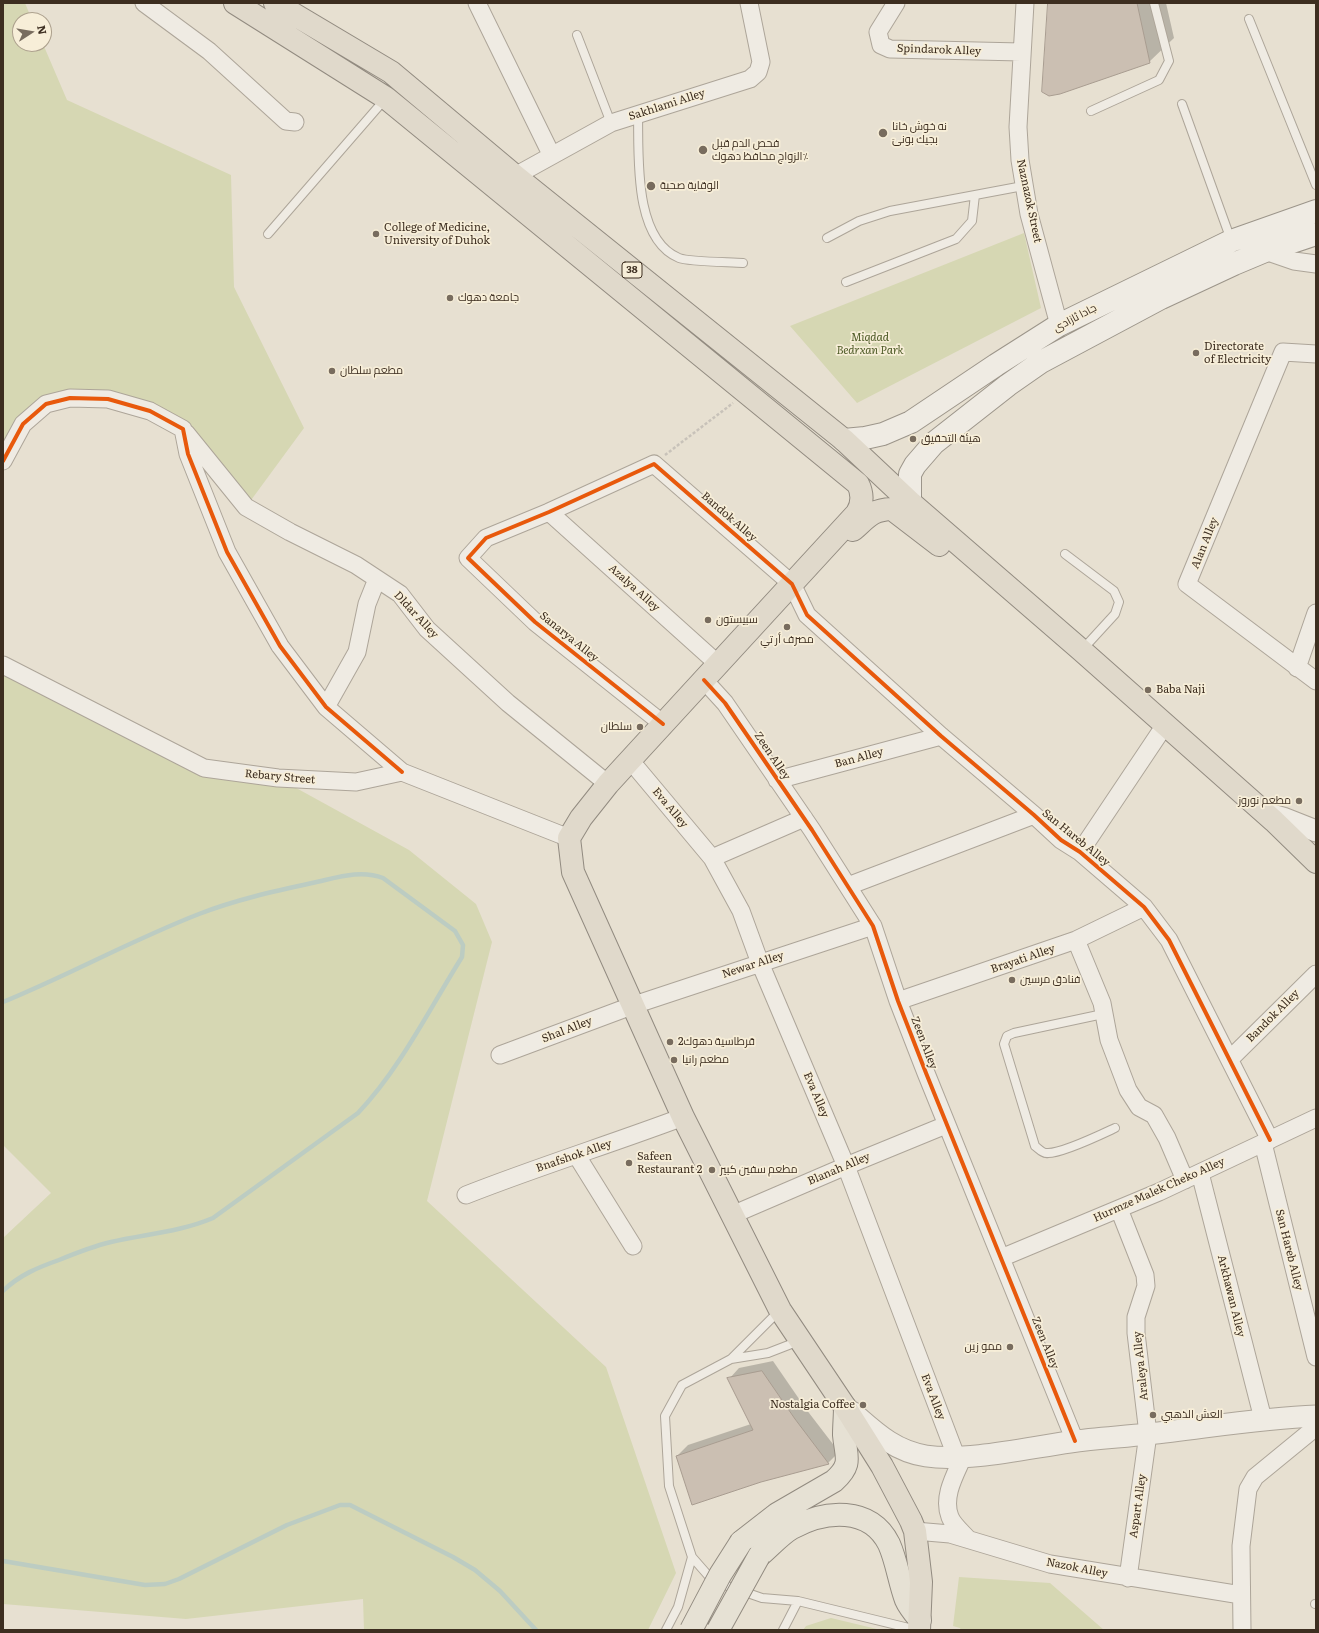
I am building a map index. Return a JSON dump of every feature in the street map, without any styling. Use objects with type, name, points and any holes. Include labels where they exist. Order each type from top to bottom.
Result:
[{"type":"highway","name":"38","points":[[235,3],[386,98],[858,484],[862,496],[860,508],[824,549]]},
{"type":"highway","name":"38","points":[[275,3],[391,72],[515,176],[844,440],[910,502],[975,558]]},
{"type":"highway","points":[[919,1627],[921,1582],[914,1531],[885,1472],[845,1407],[780,1310],[683,1117],[573,872],[569,838],[581,818],[608,784],[824,549],[853,530],[867,515],[877,511],[892,509],[941,547],[960,557],[975,558],[1265,813],[1316,862]]},
{"type":"main road","name":"جادا ئازادی","points":[[844,440],[865,438],[883,434],[911,422],[996,364],[1059,325],[1231,241],[1316,211]]},
{"type":"main road","name":"جادا ئازادی","points":[[910,502],[910,474],[914,465],[934,443],[1002,389],[1041,362],[1161,298],[1265,251],[1316,234]]},
{"type":"main road","points":[[911,422],[912,429],[920,440],[934,443]]},
{"type":"main road","points":[[691,1630],[720,1575],[741,1542],[777,1514],[834,1481],[844,1471],[848,1463],[844,1435],[845,1407]]},
{"type":"main road","points":[[718,1630],[759,1556],[792,1529],[827,1515],[858,1516],[869,1521],[879,1530],[888,1542],[895,1559],[906,1601],[919,1627]]},
{"type":"street","points":[[144,3],[208,51],[286,121],[295,122]]},
{"type":"street","points":[[477,3],[551,154]]},
{"type":"street","name":"Sakhlami Alley","points":[[515,176],[551,154],[611,123],[750,79],[758,72],[761,62],[749,3]]},
{"type":"street","name":"Spindarok Alley","points":[[896,3],[878,32],[881,45],[890,49],[1021,52]]},
{"type":"street","name":"Naznazok Street","points":[[1025,3],[1021,52],[1018,127],[1023,186],[1059,325]]},
{"type":"street","points":[[1265,251],[1294,261],[1316,264]]},
{"type":"street","name":"Alan Alley","points":[[1316,354],[1283,352],[1187,584],[1316,682]]},
{"type":"street","points":[[3,461],[23,424],[46,404],[70,398],[108,399],[150,411],[183,429],[188,454],[227,552],[280,646],[326,707],[402,772],[569,838]]},
{"type":"street","name":"Dldar Alley","points":[[183,429],[246,507],[290,532],[356,565],[400,594],[427,629],[508,703],[608,784]]},
{"type":"street","points":[[549,512],[654,464]]},
{"type":"street","name":"Bandok Alley","points":[[654,464],[792,584]]},
{"type":"street","name":"Sanarya Alley","points":[[549,512],[486,538],[468,558],[535,622],[663,724]]},
{"type":"street","name":"Azalya Alley","points":[[549,512],[711,672]]},
{"type":"street","points":[[326,707],[358,652],[367,604],[377,579]]},
{"type":"street","name":"San Hareb Alley","points":[[792,584],[807,615],[941,736],[1034,815],[1061,840],[1080,852],[1144,908],[1169,940],[1230,1059],[1266,1141],[1316,1356]]},
{"type":"street","points":[[1297,668],[1316,613]]},
{"type":"street","name":"Rebary Street","points":[[3,665],[204,768],[278,778],[356,782],[402,772]]},
{"type":"street","name":"Zeen Alley","points":[[711,672],[725,703],[804,818],[873,926],[898,1002],[946,1125],[1075,1441]]},
{"type":"street","points":[[1080,852],[1165,725]]},
{"type":"street","name":"Ban Alley","points":[[777,780],[941,736]]},
{"type":"street","name":"Eva Alley","points":[[630,760],[712,858],[741,911],[760,963],[846,1166],[960,1457]]},
{"type":"street","points":[[1265,813],[1283,818],[1316,831]]},
{"type":"street","points":[[848,886],[1034,815]]},
{"type":"street","points":[[712,858],[804,818]]},
{"type":"street","name":"Brayati Alley","points":[[898,1002],[1076,940],[1144,908]]},
{"type":"street","name":"Newar Alley","points":[[634,1005],[873,926]]},
{"type":"street","name":"Arkhawan Alley","points":[[1076,940],[1102,1003],[1109,1040],[1128,1090],[1139,1107],[1154,1115],[1192,1177],[1263,1419]]},
{"type":"street","name":"Bandok Alley","points":[[1230,1059],[1316,974]]},
{"type":"street","name":"Shal Alley","points":[[500,1055],[634,1005]]},
{"type":"street","name":"Bnafshok Alley","points":[[466,1196],[514,1176],[577,1156],[683,1117]]},
{"type":"street","name":"Hurmze Malek Cheko Alley","points":[[1001,1258],[1192,1177],[1316,1118]]},
{"type":"street","name":"Blanah Alley","points":[[732,1215],[946,1125]]},
{"type":"street","points":[[577,1156],[633,1246]]},
{"type":"street","name":"Araleya Alley","points":[[1119,1209],[1145,1275],[1146,1286],[1136,1317],[1136,1333],[1148,1434]]},
{"type":"street","points":[[845,1407],[887,1443],[926,1456],[960,1457],[1075,1441],[1148,1434],[1263,1419],[1316,1416]]},
{"type":"street","points":[[1242,1630],[1241,1546],[1248,1489],[1255,1477],[1316,1427]]},
{"type":"street","name":"Aspart Alley","points":[[1128,1578],[1148,1434]]},
{"type":"street","points":[[960,1457],[950,1486],[948,1502],[950,1518],[968,1540]]},
{"type":"street","name":"Nazok Alley","points":[[914,1531],[950,1534],[1050,1564],[1128,1578],[1241,1595]]},
{"type":"lane","points":[[1091,111],[1159,80],[1169,61],[1154,3]]},
{"type":"lane","points":[[1249,19],[1316,185]]},
{"type":"lane","points":[[577,35],[611,123]]},
{"type":"lane","points":[[268,234],[386,98]]},
{"type":"lane","points":[[1182,104],[1231,241]]},
{"type":"lane","points":[[638,114],[639,171],[644,208],[651,229],[662,246],[680,258],[743,263]]},
{"type":"lane","points":[[827,238],[859,221],[890,211],[1023,186]]},
{"type":"lane","points":[[846,282],[956,239],[972,221],[975,195]]},
{"type":"lane","points":[[1065,554],[1114,591],[1119,602],[1115,614],[1081,650]]},
{"type":"lane","points":[[1103,1014],[1014,1033],[1007,1036],[1004,1044],[1035,1146],[1040,1151],[1047,1154],[1057,1151],[1116,1128]]},
{"type":"lane","points":[[731,1360],[780,1310]]},
{"type":"lane","points":[[800,1341],[768,1353],[731,1360],[682,1385],[665,1416],[670,1486],[692,1557],[713,1581],[762,1598],[798,1601],[919,1627]]},
{"type":"lane","points":[[666,1630],[678,1607],[692,1557]]},
{"type":"lane","points":[[783,1630],[798,1601]]},
{"type":"path","points":[[654,464],[746,393]]},
{"type":"green space","points":[[3,3],[25,3],[29,12],[12,12],[12,52],[46,52],[67,100],[231,175],[234,287],[304,428],[246,507],[183,429],[108,399],[46,404],[3,461]]},
{"type":"green space","name":"Miqdad Bedrxan Park","points":[[1024,233],[1041,308],[857,403],[790,326]]},
{"type":"green space","points":[[3,665],[204,768],[278,778],[409,850],[476,904],[492,942],[427,1201],[606,1367],[676,1573],[648,1630],[364,1630],[363,1599],[186,1619],[3,1604],[3,1238],[51,1193],[3,1145]]},
{"type":"green space","points":[[959,1577],[1050,1583],[1104,1630],[961,1630],[960,1628],[953,1626]]},
{"type":"green space","points":[[831,1618],[881,1630],[803,1630],[806,1626]]},
{"type":"building","points":[[1048,3],[1137,3],[1150,63],[1060,94],[1049,96],[1042,92]]},
{"type":"building","points":[[762,1371],[795,1419],[829,1464],[761,1482],[692,1505],[676,1456],[753,1430],[727,1378]]},
{"type":"waterway","points":[[3,1002],[52,981],[149,935],[199,914],[255,896],[348,875],[366,874],[383,878],[455,931],[463,945],[462,957],[414,1038],[373,1096],[358,1113],[213,1218],[188,1227],[111,1242],[85,1250],[30,1272],[16,1280],[3,1291]]},
{"type":"waterway","points":[[3,1561],[145,1585],[165,1584],[179,1579],[287,1525],[340,1505],[350,1505],[453,1557],[475,1570],[500,1591],[536,1630]]},
{"type":"cycle path","points":[[3,461],[23,424],[46,404],[70,398],[108,399],[150,411],[183,429],[188,454],[227,552],[280,646],[326,707],[402,772]]},
{"type":"cycle path","points":[[663,724],[535,622],[468,558],[486,538],[549,512],[654,464],[792,584],[807,615],[941,736],[1034,815],[1061,840],[1080,852],[1144,907],[1169,940],[1270,1140]]},
{"type":"cycle path","points":[[704,680],[725,703],[812,830],[873,926],[898,1001],[926,1073],[1075,1441]]},
{"type":"place","name":"نه خوش خانا بجيك بونىَ","points":[[883,133]]},
{"type":"place","name":"فحص الدم قبل الزواج محافظ دهوك٪","points":[[703,150]]},
{"type":"place","name":"الوقایة صحیة","points":[[651,186]]},
{"type":"place","name":"College of Medicine, University of Duhok","points":[[376,234]]},
{"type":"place","name":"جامعة دهوك","points":[[450,298]]},
{"type":"place","name":"Directorate of Electricity","points":[[1196,353]]},
{"type":"place","name":"مطعم سلطان","points":[[332,371]]},
{"type":"place","name":"هيئة التحقيق","points":[[913,439]]},
{"type":"place","name":"سبيستون","points":[[708,620]]},
{"type":"place","name":"مصرف أر تي","points":[[787,627]]},
{"type":"place","name":"Baba Naji","points":[[1148,690]]},
{"type":"place","name":"سلطان","points":[[640,727]]},
{"type":"place","name":"مطعم نوروز","points":[[1299,801]]},
{"type":"place","name":"فنادق مرسين","points":[[1012,980]]},
{"type":"place","name":"قرطاسية دهوك2","points":[[670,1042]]},
{"type":"place","name":"مطعم رانيا","points":[[674,1060]]},
{"type":"place","name":"Safeen Restaurant 2","points":[[629,1163]]},
{"type":"place","name":"مطعم سفين كبير","points":[[712,1170]]},
{"type":"place","name":"ممو زين","points":[[1010,1347]]},
{"type":"place","name":"Nostalgia Coffee","points":[[863,1405]]},
{"type":"place","name":"العش الذهبي","points":[[1153,1415]]}]
